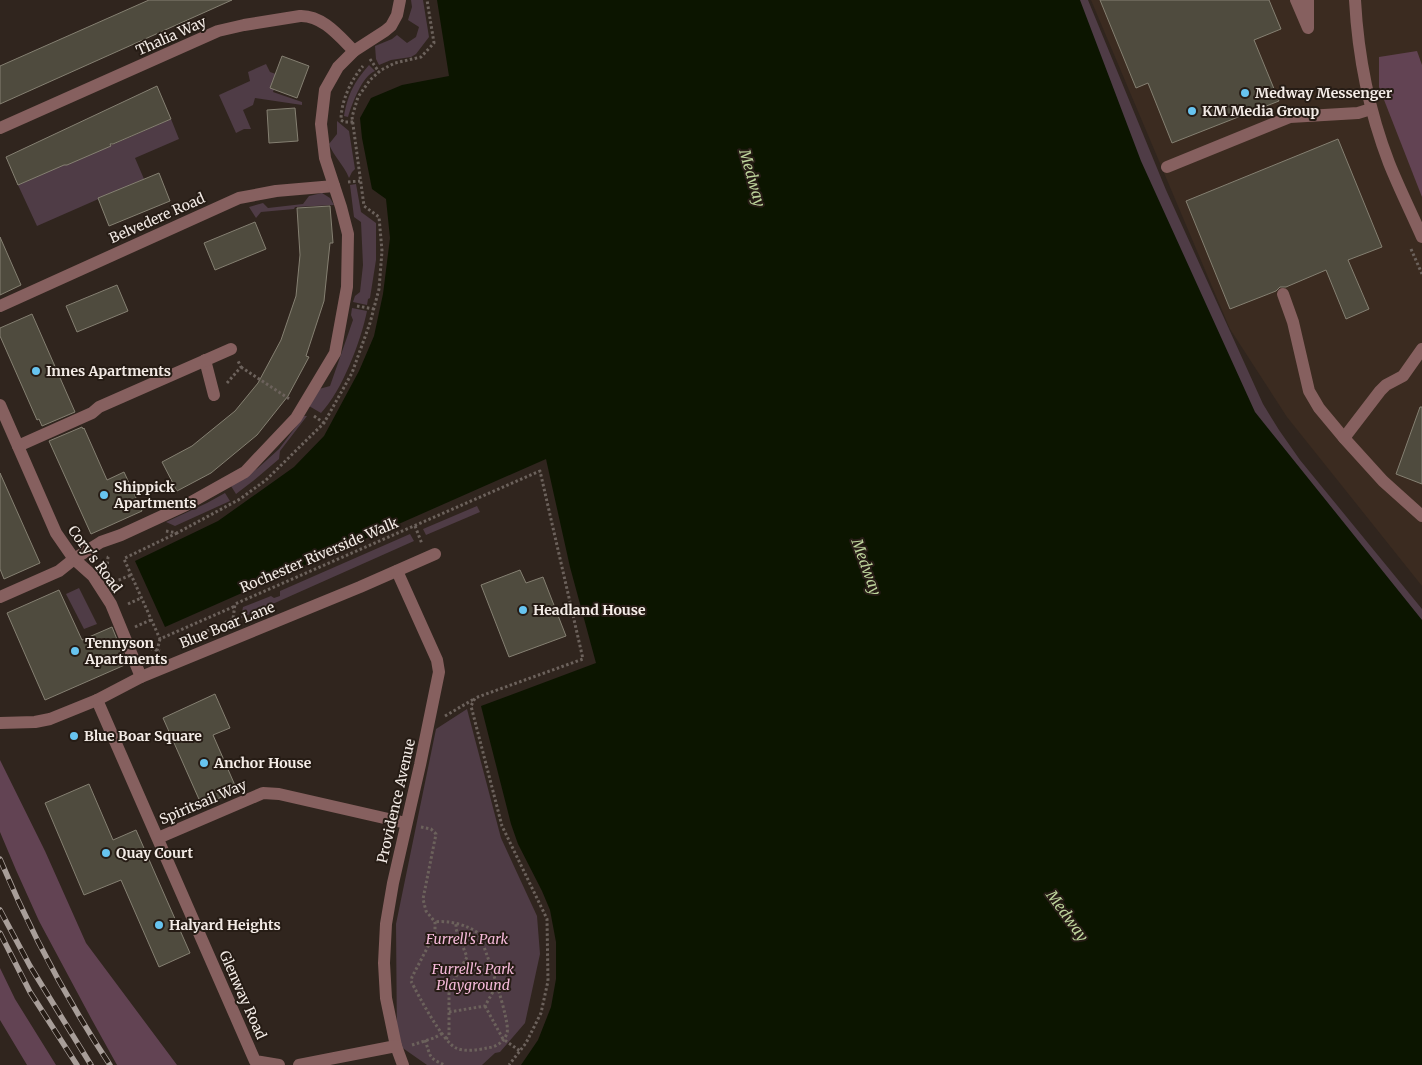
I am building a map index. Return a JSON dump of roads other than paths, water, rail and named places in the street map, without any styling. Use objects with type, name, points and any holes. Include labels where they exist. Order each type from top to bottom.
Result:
[{"type":"street","points":[[0,598],[60,571],[74,559],[101,542],[121,535],[186,505],[245,472],[296,418],[335,353],[347,287],[348,234],[325,158],[321,124],[325,90],[338,68],[354,51],[391,26],[397,15],[400,0]]},
{"type":"street","points":[[1296,0],[1308,28],[1308,0]]},
{"type":"street","points":[[1355,0],[1360,56],[1371,109],[1389,163],[1422,236]]},
{"type":"street","name":"Thalia Way","points":[[0,128],[218,31],[244,24],[308,16],[336,33],[354,51]]},
{"type":"street","points":[[1167,167],[1290,117],[1358,113],[1371,109]]},
{"type":"street","name":"Belvedere Road","points":[[0,306],[239,198],[276,191],[334,186]]},
{"type":"street","points":[[1283,294],[1296,331],[1309,390],[1320,408],[1385,484],[1422,516]]},
{"type":"street","points":[[18,446],[92,413],[99,407],[231,349]]},
{"type":"street","points":[[1344,438],[1380,391],[1403,376],[1422,349]]},
{"type":"street","points":[[205,360],[214,395]]},
{"type":"street","name":"Cory's Road","points":[[1,409],[56,533],[74,559],[93,576],[111,604],[141,677]]},
{"type":"street","name":"Blue Boar Lane","points":[[0,723],[40,722],[50,719],[97,700],[141,677],[435,554]]},
{"type":"street","name":"Providence Avenue","points":[[397,571],[437,660],[439,669],[429,725],[388,905],[384,943],[386,998],[402,1046]]},
{"type":"street","name":"Glenway Road","points":[[97,700],[256,1061],[279,1065]]},
{"type":"street","name":"Spiritsail Way","points":[[158,838],[263,793],[279,794],[406,824]]},
{"type":"street","points":[[299,1065],[402,1046],[403,1065]]},
{"type":"water","name":"Medway","points":[[437,0],[1080,0],[1141,161],[1255,412],[1422,620],[1422,1065],[521,1065],[538,1040],[551,1007],[556,979],[556,942],[550,910],[518,844],[511,824],[481,706],[596,663],[570,567],[546,459],[165,627],[135,561],[218,521],[294,467],[324,436],[359,371],[374,336],[383,294],[390,238],[386,199],[372,189],[360,118],[371,98],[402,85],[449,76]]},
{"type":"railway","points":[[0,859],[50,965],[110,1065]]},
{"type":"railway","points":[[0,910],[30,966],[91,1065]]},
{"type":"railway","points":[[0,933],[30,992],[77,1065]]},
{"type":"place","name":"Medway Messenger","points":[[1245,93]]},
{"type":"place","name":"KM Media Group","points":[[1192,111]]},
{"type":"place","name":"Innes Apartments","points":[[36,371]]},
{"type":"place","name":"Shippick Apartments","points":[[104,495]]},
{"type":"place","name":"Headland House","points":[[523,610]]},
{"type":"place","name":"Tennyson Apartments","points":[[75,651]]},
{"type":"place","name":"Blue Boar Square","points":[[74,736]]},
{"type":"place","name":"Anchor House","points":[[204,763]]},
{"type":"place","name":"Quay Court","points":[[106,853]]},
{"type":"place","name":"Halyard Heights","points":[[159,925]]},
{"type":"park label","name":"Furrell's Park","points":[[467,939]]},
{"type":"park label","name":"Furrell's Park Playground","points":[[473,978]]}]
